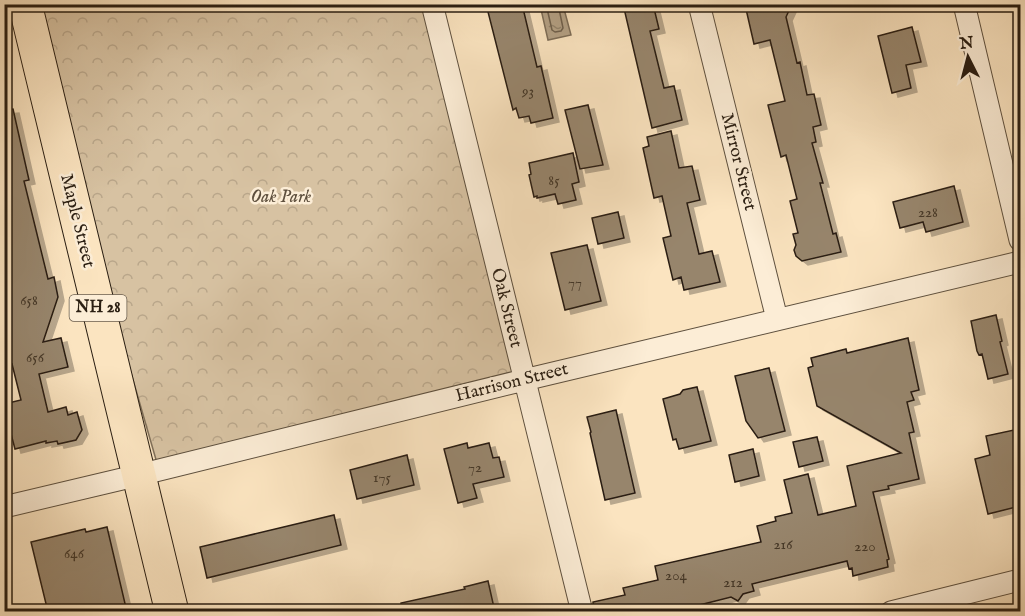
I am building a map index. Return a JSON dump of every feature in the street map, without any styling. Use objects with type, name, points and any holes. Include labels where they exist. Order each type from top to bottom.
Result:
[{"type":"main road","name":"Maple Street","points":[[25,4],[172,612]]},
{"type":"street","name":"Oak Street","points":[[432,4],[582,612]]},
{"type":"street","name":"Mirror Street","points":[[699,4],[777,319]]},
{"type":"street","points":[[964,4],[1020,240]]},
{"type":"street","name":"Harrison Street","points":[[4,507],[1020,262]]},
{"type":"street","points":[[891,612],[1020,580]]},
{"type":"green space","name":"Oak Park","points":[[25,5],[432,5],[523,377],[159,470]]},
{"type":"water","points":[[540,5],[563,5],[571,35],[548,40]]},
{"type":"building","points":[[486,4],[522,4],[537,67],[541,66],[553,118],[531,123],[529,116],[519,118],[516,108],[513,110]]},
{"type":"building","points":[[623,4],[653,4],[659,29],[650,31],[664,88],[674,86],[682,120],[652,128]]},
{"type":"building","points":[[750,4],[792,4],[786,17],[797,63],[800,62],[807,95],[814,94],[821,125],[813,127],[816,142],[812,143],[833,234],[836,233],[841,252],[802,261],[796,256],[793,234],[798,233],[790,201],[797,199],[786,155],[781,157],[768,105],[785,101],[770,40],[754,44],[746,9],[751,8]]},
{"type":"building","points":[[912,27],[921,62],[906,65],[911,88],[892,93],[878,36]]},
{"type":"building","points":[[588,105],[603,165],[580,169],[565,110]]},
{"type":"building","points":[[13,109],[29,180],[24,181],[48,279],[54,277],[58,297],[43,342],[61,338],[68,367],[39,374],[48,412],[66,407],[68,415],[77,412],[82,430],[76,440],[58,444],[57,441],[46,443],[46,441],[15,449],[10,430],[4,432],[4,404],[21,400],[12,364],[4,366],[4,110]]},
{"type":"building","points":[[671,131],[679,168],[692,166],[700,200],[687,203],[699,254],[712,251],[720,282],[684,290],[681,277],[673,280],[663,238],[671,236],[662,196],[654,198],[643,148],[649,146],[647,137]]},
{"type":"building","points":[[573,153],[579,182],[572,184],[576,200],[558,204],[555,194],[534,197],[529,163]]},
{"type":"building","points":[[954,186],[963,222],[926,232],[923,222],[900,228],[893,202]]},
{"type":"building","points":[[618,212],[624,238],[598,244],[592,218]]},
{"type":"building","points":[[587,245],[601,301],[565,310],[551,253]]},
{"type":"building","points":[[996,315],[1008,374],[988,379],[982,354],[979,355],[977,351],[971,321]]},
{"type":"building","points":[[908,338],[919,390],[911,392],[914,400],[907,402],[914,432],[909,433],[919,479],[873,492],[889,559],[887,560],[888,567],[853,576],[852,568],[849,569],[847,561],[752,584],[754,591],[743,594],[738,601],[731,597],[684,609],[683,612],[594,612],[593,602],[625,595],[623,588],[658,580],[655,566],[761,542],[757,526],[776,521],[775,517],[792,513],[784,480],[808,474],[818,515],[856,506],[847,466],[901,453],[817,406],[808,368],[813,366],[811,358],[846,349],[847,353]]},
{"type":"building","points":[[769,368],[785,431],[758,438],[746,421],[735,376]]},
{"type":"building","points":[[697,387],[711,441],[679,449],[676,439],[673,440],[663,399],[680,394],[683,390]]},
{"type":"building","points":[[616,410],[635,493],[605,500],[587,417]]},
{"type":"building","points":[[1020,430],[1020,506],[988,514],[975,459],[990,455],[986,436]]},
{"type":"building","points":[[817,437],[823,461],[799,467],[793,442]]},
{"type":"building","points":[[467,443],[468,448],[489,443],[493,458],[499,457],[504,477],[473,484],[477,498],[458,503],[444,449]]},
{"type":"building","points":[[753,449],[759,476],[735,482],[729,455]]},
{"type":"building","points":[[407,455],[414,485],[357,499],[350,470]]},
{"type":"building","points":[[334,515],[341,545],[207,578],[200,547]]},
{"type":"building","points":[[107,527],[127,612],[48,612],[31,542],[85,529],[86,532]]},
{"type":"building","points":[[488,581],[495,612],[402,612],[401,603],[465,589],[464,587]]}]
